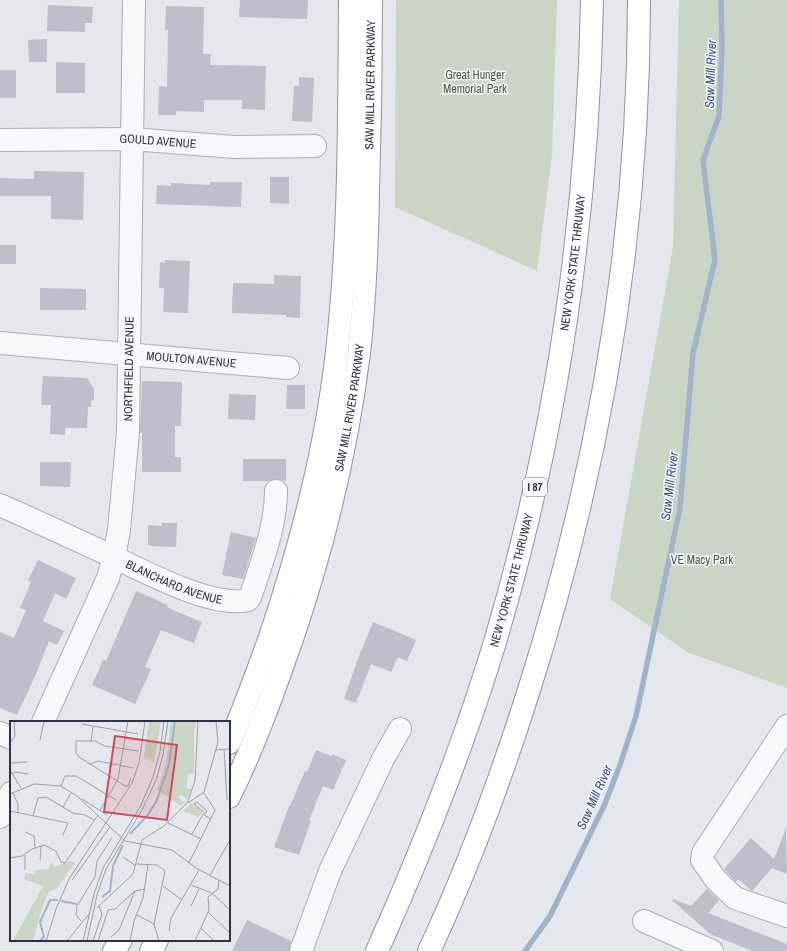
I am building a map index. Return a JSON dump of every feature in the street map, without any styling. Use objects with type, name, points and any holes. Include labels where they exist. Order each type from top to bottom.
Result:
[{"type":"highway","name":"SAW MILL RIVER PARKWAY","points":[[230,740],[257,673],[292,568],[315,482],[327,418],[337,352],[343,288],[348,155],[350,0]]},
{"type":"highway","name":"SAW MILL RIVER PARKWAY","points":[[230,795],[268,706],[302,608],[323,538],[337,481],[350,417],[359,352],[365,287],[369,156],[371,0]]},
{"type":"highway","name":"NEW YORK STATE THRUWAY","points":[[377,951],[423,845],[452,769],[494,643],[529,512],[544,447],[556,381],[576,250],[588,117],[592,0]]},
{"type":"highway","points":[[429,951],[468,860],[515,735],[554,607],[586,477],[610,348],[626,229],[634,127],[639,0]]},
{"type":"highway","points":[[114,951],[120,941]]},
{"type":"highway","points":[[127,951],[132,941]]},
{"type":"highway","points":[[152,951],[157,941]]},
{"type":"street","name":"NORTHFIELD AVENUE","points":[[43,721],[108,578],[119,530],[128,432],[134,0]]},
{"type":"street","name":"GOULD AVENUE","points":[[0,140],[132,139],[234,147],[315,146]]},
{"type":"street","name":"MOULTON AVENUE","points":[[0,343],[288,368]]},
{"type":"street","name":"BLANCHARD AVENUE","points":[[0,504],[147,574],[214,599],[227,602],[248,600],[251,595],[267,546],[276,508],[276,491]]},
{"type":"street","points":[[787,726],[703,853],[702,860],[716,880],[735,898],[787,916]]},
{"type":"street","points":[[301,951],[330,871],[400,729]]},
{"type":"street","points":[[0,733],[10,738]]},
{"type":"street","points":[[0,817],[10,795]]},
{"type":"street","points":[[644,921],[712,951]]},
{"type":"green space","name":"Great Hunger Memorial Park","points":[[396,0],[557,0],[552,155],[537,271],[395,207]]},
{"type":"green space","name":"VE Macy Park","points":[[679,0],[787,0],[787,688],[687,652],[610,599],[673,247]]},
{"type":"building","points":[[240,0],[308,0],[307,19],[239,17]]},
{"type":"building","points":[[48,5],[93,7],[92,23],[85,23],[85,32],[47,31]]},
{"type":"building","points":[[166,6],[204,7],[203,54],[211,54],[210,65],[266,66],[265,110],[242,109],[242,100],[204,100],[204,112],[176,111],[176,115],[158,115],[159,86],[167,87],[168,30],[165,30]]},
{"type":"building","points":[[47,39],[47,62],[29,62],[28,40]]},
{"type":"building","points":[[56,62],[85,63],[85,93],[56,93]]},
{"type":"building","points":[[0,70],[16,70],[16,98],[0,98]]},
{"type":"building","points":[[299,77],[314,78],[312,122],[292,121],[294,86],[299,86]]},
{"type":"building","points":[[34,171],[84,172],[83,220],[51,219],[51,196],[0,196],[0,178],[34,179]]},
{"type":"building","points":[[270,177],[289,177],[289,204],[270,203]]},
{"type":"building","points":[[210,182],[242,182],[241,207],[156,204],[157,185],[171,186],[171,183],[210,185]]},
{"type":"building","points":[[0,245],[16,245],[16,264],[0,264]]},
{"type":"building","points":[[165,260],[190,261],[188,313],[163,312],[164,288],[159,288],[160,262],[165,263]]},
{"type":"building","points":[[274,275],[301,276],[300,318],[286,317],[286,315],[232,313],[233,283],[274,284]]},
{"type":"building","points":[[40,288],[86,289],[86,310],[40,310]]},
{"type":"building","points":[[43,376],[87,378],[94,389],[94,399],[91,401],[91,407],[88,407],[87,428],[65,428],[65,435],[50,434],[51,405],[41,405]]},
{"type":"building","points":[[142,381],[182,382],[181,426],[175,426],[175,457],[181,457],[181,472],[142,472],[142,433],[140,433]]},
{"type":"building","points":[[287,385],[305,385],[305,409],[286,409]]},
{"type":"building","points":[[229,394],[256,395],[255,420],[228,419]]},
{"type":"building","points":[[243,459],[286,459],[286,481],[276,479],[269,481],[243,481]]},
{"type":"building","points":[[40,462],[71,462],[70,487],[40,486]]},
{"type":"building","points":[[162,523],[177,523],[176,547],[148,545],[148,525],[162,526]]},
{"type":"building","points":[[231,532],[256,538],[243,579],[222,575]]},
{"type":"building","points":[[38,560],[76,578],[66,599],[55,593],[43,621],[64,631],[57,645],[49,641],[17,715],[0,708],[0,632],[14,638],[26,610],[20,608],[31,582],[28,580]]},
{"type":"building","points":[[136,591],[168,605],[167,607],[173,610],[202,622],[194,643],[161,630],[145,667],[151,669],[135,704],[92,685],[103,660],[106,661]]},
{"type":"building","points":[[373,622],[416,640],[407,661],[398,657],[391,672],[371,664],[356,703],[344,699],[361,650]]},
{"type":"building","points":[[316,750],[331,756],[332,754],[346,760],[333,790],[323,786],[309,820],[311,821],[299,855],[274,847],[289,806],[305,771],[307,772]]},
{"type":"building","points":[[786,828],[787,874],[772,868],[752,891],[738,879],[736,882],[724,869],[751,838],[774,859]]},
{"type":"building","points":[[707,889],[719,900],[708,913],[787,944],[787,951],[752,951],[710,934],[672,900],[673,899],[691,906]]},
{"type":"building","points":[[247,920],[291,941],[289,951],[232,951]]},
{"type":"waterway","name":"Saw Mill River","points":[[525,951],[550,916],[604,806],[620,765],[636,716],[680,508],[693,353],[715,260],[703,160],[719,116],[722,48],[721,0]]}]
